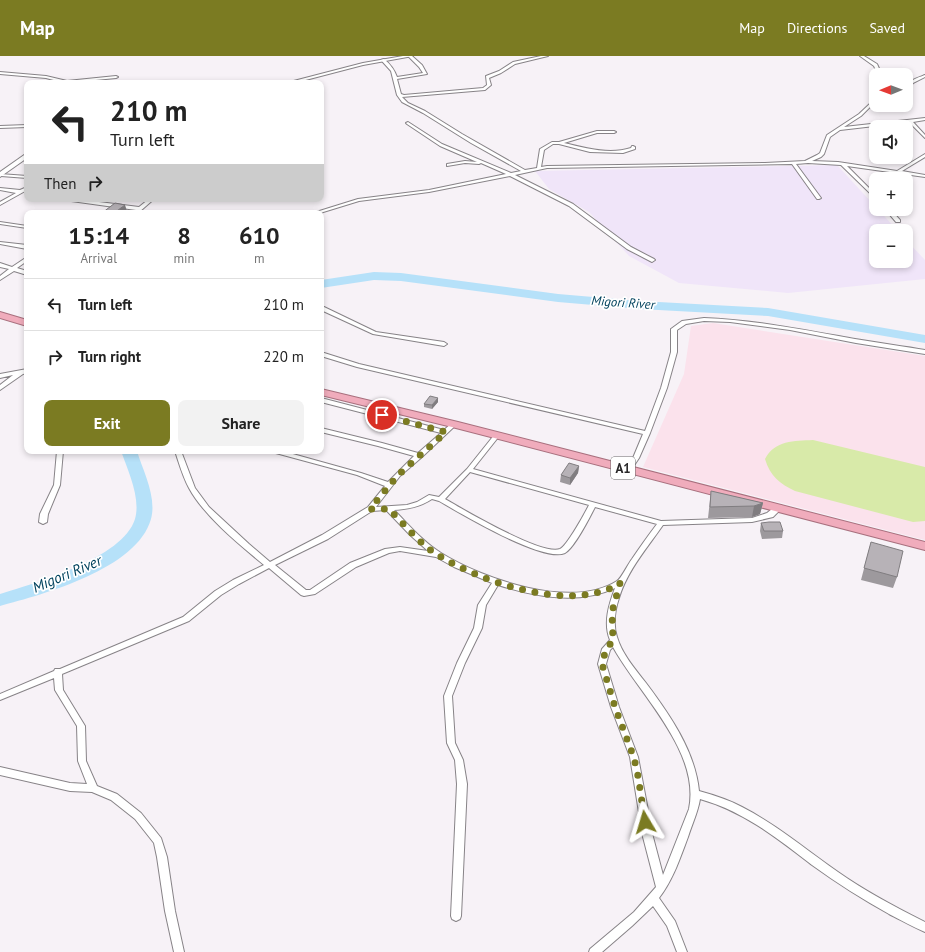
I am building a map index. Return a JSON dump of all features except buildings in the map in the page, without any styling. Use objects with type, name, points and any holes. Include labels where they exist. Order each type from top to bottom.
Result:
[{"type":"highway","points":[[0,315],[24,322]]},
{"type":"highway","name":"A1","points":[[324,393],[454,424],[925,546]]},
{"type":"street","points":[[300,80],[383,60],[411,56],[421,66],[426,74],[396,78]]},
{"type":"street","points":[[399,95],[452,93],[484,89],[489,85],[487,77],[489,75],[500,72],[505,67],[514,63],[546,56]]},
{"type":"street","points":[[862,56],[877,68]]},
{"type":"street","points":[[383,60],[391,67],[396,78],[399,95],[403,101],[458,135],[523,170]]},
{"type":"street","points":[[0,73],[53,78],[59,80]]},
{"type":"street","points":[[913,82],[925,76]]},
{"type":"street","points":[[92,80],[116,77]]},
{"type":"street","points":[[918,80],[925,81]]},
{"type":"street","points":[[806,162],[819,156],[825,148],[828,136],[869,107]]},
{"type":"street","points":[[913,121],[925,119]]},
{"type":"street","points":[[408,123],[441,145],[510,174],[580,210],[618,240],[652,260]]},
{"type":"street","points":[[913,125],[925,137]]},
{"type":"street","points":[[0,127],[24,126]]},
{"type":"street","points":[[837,130],[869,126]]},
{"type":"street","points":[[919,131],[925,131]]},
{"type":"street","points":[[539,168],[542,149],[548,144],[559,143],[597,132],[614,132]]},
{"type":"street","points":[[559,143],[595,151],[628,152],[633,150],[633,147]]},
{"type":"street","points":[[324,210],[358,200],[435,190],[523,170],[539,168],[619,165],[806,162],[843,164],[898,172],[925,155]]},
{"type":"street","points":[[0,175],[24,157]]},
{"type":"street","points":[[465,162],[470,157]]},
{"type":"street","points":[[449,165],[465,162],[483,163]]},
{"type":"street","points":[[793,163],[819,198]]},
{"type":"street","points":[[843,164],[869,191]]},
{"type":"street","points":[[913,174],[925,176]]},
{"type":"street","points":[[0,175],[24,177]]},
{"type":"street","points":[[0,189],[24,193]]},
{"type":"street","points":[[0,204],[24,190]]},
{"type":"street","points":[[87,202],[140,209],[148,202]]},
{"type":"street","points":[[893,216],[898,221]]},
{"type":"street","points":[[0,223],[24,227]]},
{"type":"street","points":[[0,243],[24,247]]},
{"type":"street","points":[[0,278],[24,261]]},
{"type":"street","points":[[0,265],[24,272]]},
{"type":"street","points":[[324,309],[375,333],[444,344]]},
{"type":"street","points":[[629,470],[647,433],[672,361],[674,329],[676,325],[686,321],[714,320],[782,327],[925,352]]},
{"type":"street","points":[[324,355],[647,433]]},
{"type":"street","points":[[0,376],[24,372]]},
{"type":"street","points":[[0,388],[20,373]]},
{"type":"street","points":[[324,401],[446,432]]},
{"type":"street","points":[[0,697],[33,684],[58,671],[186,619],[218,593],[325,537],[370,509],[398,475],[454,424]]},
{"type":"street","points":[[324,431],[380,444],[420,456]]},
{"type":"street","points":[[441,499],[469,470],[497,435]]},
{"type":"street","points":[[43,522],[44,514],[57,485],[60,454]]},
{"type":"street","points":[[179,454],[198,499],[221,523],[269,565],[294,586],[306,593],[312,592],[353,565],[388,550],[400,549],[437,555],[496,582],[564,595],[593,594],[609,590],[620,583]]},
{"type":"street","points":[[285,454],[360,474],[389,485]]},
{"type":"street","points":[[469,470],[660,523],[752,520],[770,515],[779,507]]},
{"type":"street","points":[[370,509],[389,509],[414,506],[430,498],[441,499],[504,534],[526,543],[559,552],[564,549],[572,539],[593,505]]},
{"type":"street","points":[[389,509],[437,555]]},
{"type":"street","points":[[594,952],[621,931],[661,888],[679,848],[694,807],[696,794],[692,774],[675,736],[652,696],[613,641],[612,612],[620,583],[660,523]]},
{"type":"street","points":[[456,916],[462,784],[459,760],[450,739],[448,696],[461,663],[478,628],[482,605],[496,582]]},
{"type":"street","points":[[613,641],[606,649],[602,664],[637,770],[648,837],[661,888]]},
{"type":"street","points":[[58,671],[59,690],[81,726],[82,761],[93,788]]},
{"type":"street","points":[[0,771],[70,787],[93,788],[114,797],[125,804],[138,816],[158,841],[162,857],[170,911],[179,952]]},
{"type":"street","points":[[696,794],[718,799],[734,806],[760,822],[852,887],[925,927]]},
{"type":"street","points":[[653,898],[671,924],[682,952]]},
{"type":"shaded area","points":[[837,165],[869,200],[869,216],[884,216],[892,224],[869,224],[869,268],[913,268],[913,247],[925,260],[925,279],[788,293],[679,283],[629,256],[589,212],[549,189],[535,171]]},
{"type":"shaded area","points":[[713,323],[925,356],[925,540],[643,467],[684,374],[691,326]]},
{"type":"green space","points":[[813,440],[925,467],[925,521],[913,522],[795,491],[776,479],[765,459],[769,453],[774,448],[792,441]]},
{"type":"waterway","name":"Migori River","points":[[324,283],[374,276],[401,277],[558,298],[640,305],[768,312],[925,339]]},
{"type":"waterway","name":"Migori River","points":[[0,600],[82,571],[122,548],[136,534],[143,519],[144,502],[130,454]]},
{"type":"route","points":[[382,415],[446,432],[398,475],[370,509],[389,509],[437,555],[460,567],[496,582],[526,590],[564,595],[593,594],[609,590],[620,583],[612,612],[611,627],[613,641],[606,649],[602,664],[615,707],[634,758],[645,822]]}]
